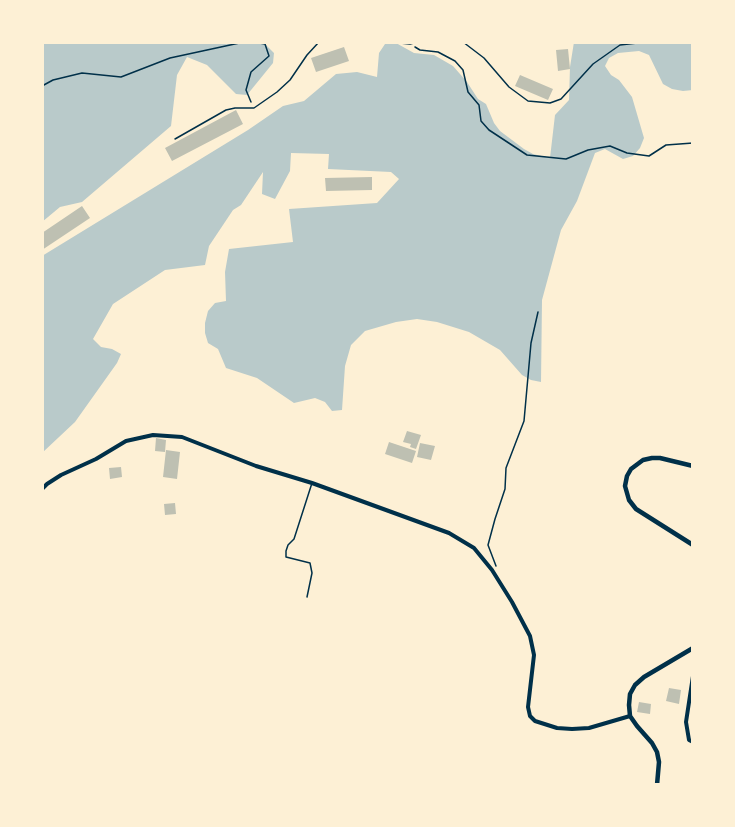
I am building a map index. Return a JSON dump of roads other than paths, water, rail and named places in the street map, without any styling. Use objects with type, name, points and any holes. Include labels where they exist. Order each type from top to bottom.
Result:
[{"type":"main road","points":[[693,466],[660,458],[643,460],[631,469],[627,476],[626,486],[629,500],[636,509],[693,546]]},
{"type":"main road","points":[[657,785],[659,762],[657,752],[652,742],[630,716],[628,705],[630,694],[635,685],[644,677],[693,648]]},
{"type":"street","points":[[42,489],[61,475],[96,459],[126,441],[153,435],[182,437],[256,466],[312,483],[449,533],[474,548],[492,570],[530,636],[534,656],[528,707],[530,716],[535,722],[557,728],[589,728],[630,716]]},
{"type":"street","points":[[693,676],[686,722],[689,740],[693,742]]},
{"type":"lane","points":[[175,139],[226,110],[254,108],[290,80],[319,42]]},
{"type":"lane","points":[[389,42],[410,45],[418,42]]},
{"type":"lane","points":[[463,42],[484,58],[509,87],[528,101],[541,103],[561,99],[593,64],[620,45],[646,42]]},
{"type":"lane","points":[[307,597],[312,573],[310,564],[286,557],[286,551],[288,544],[294,539],[312,483]]}]
